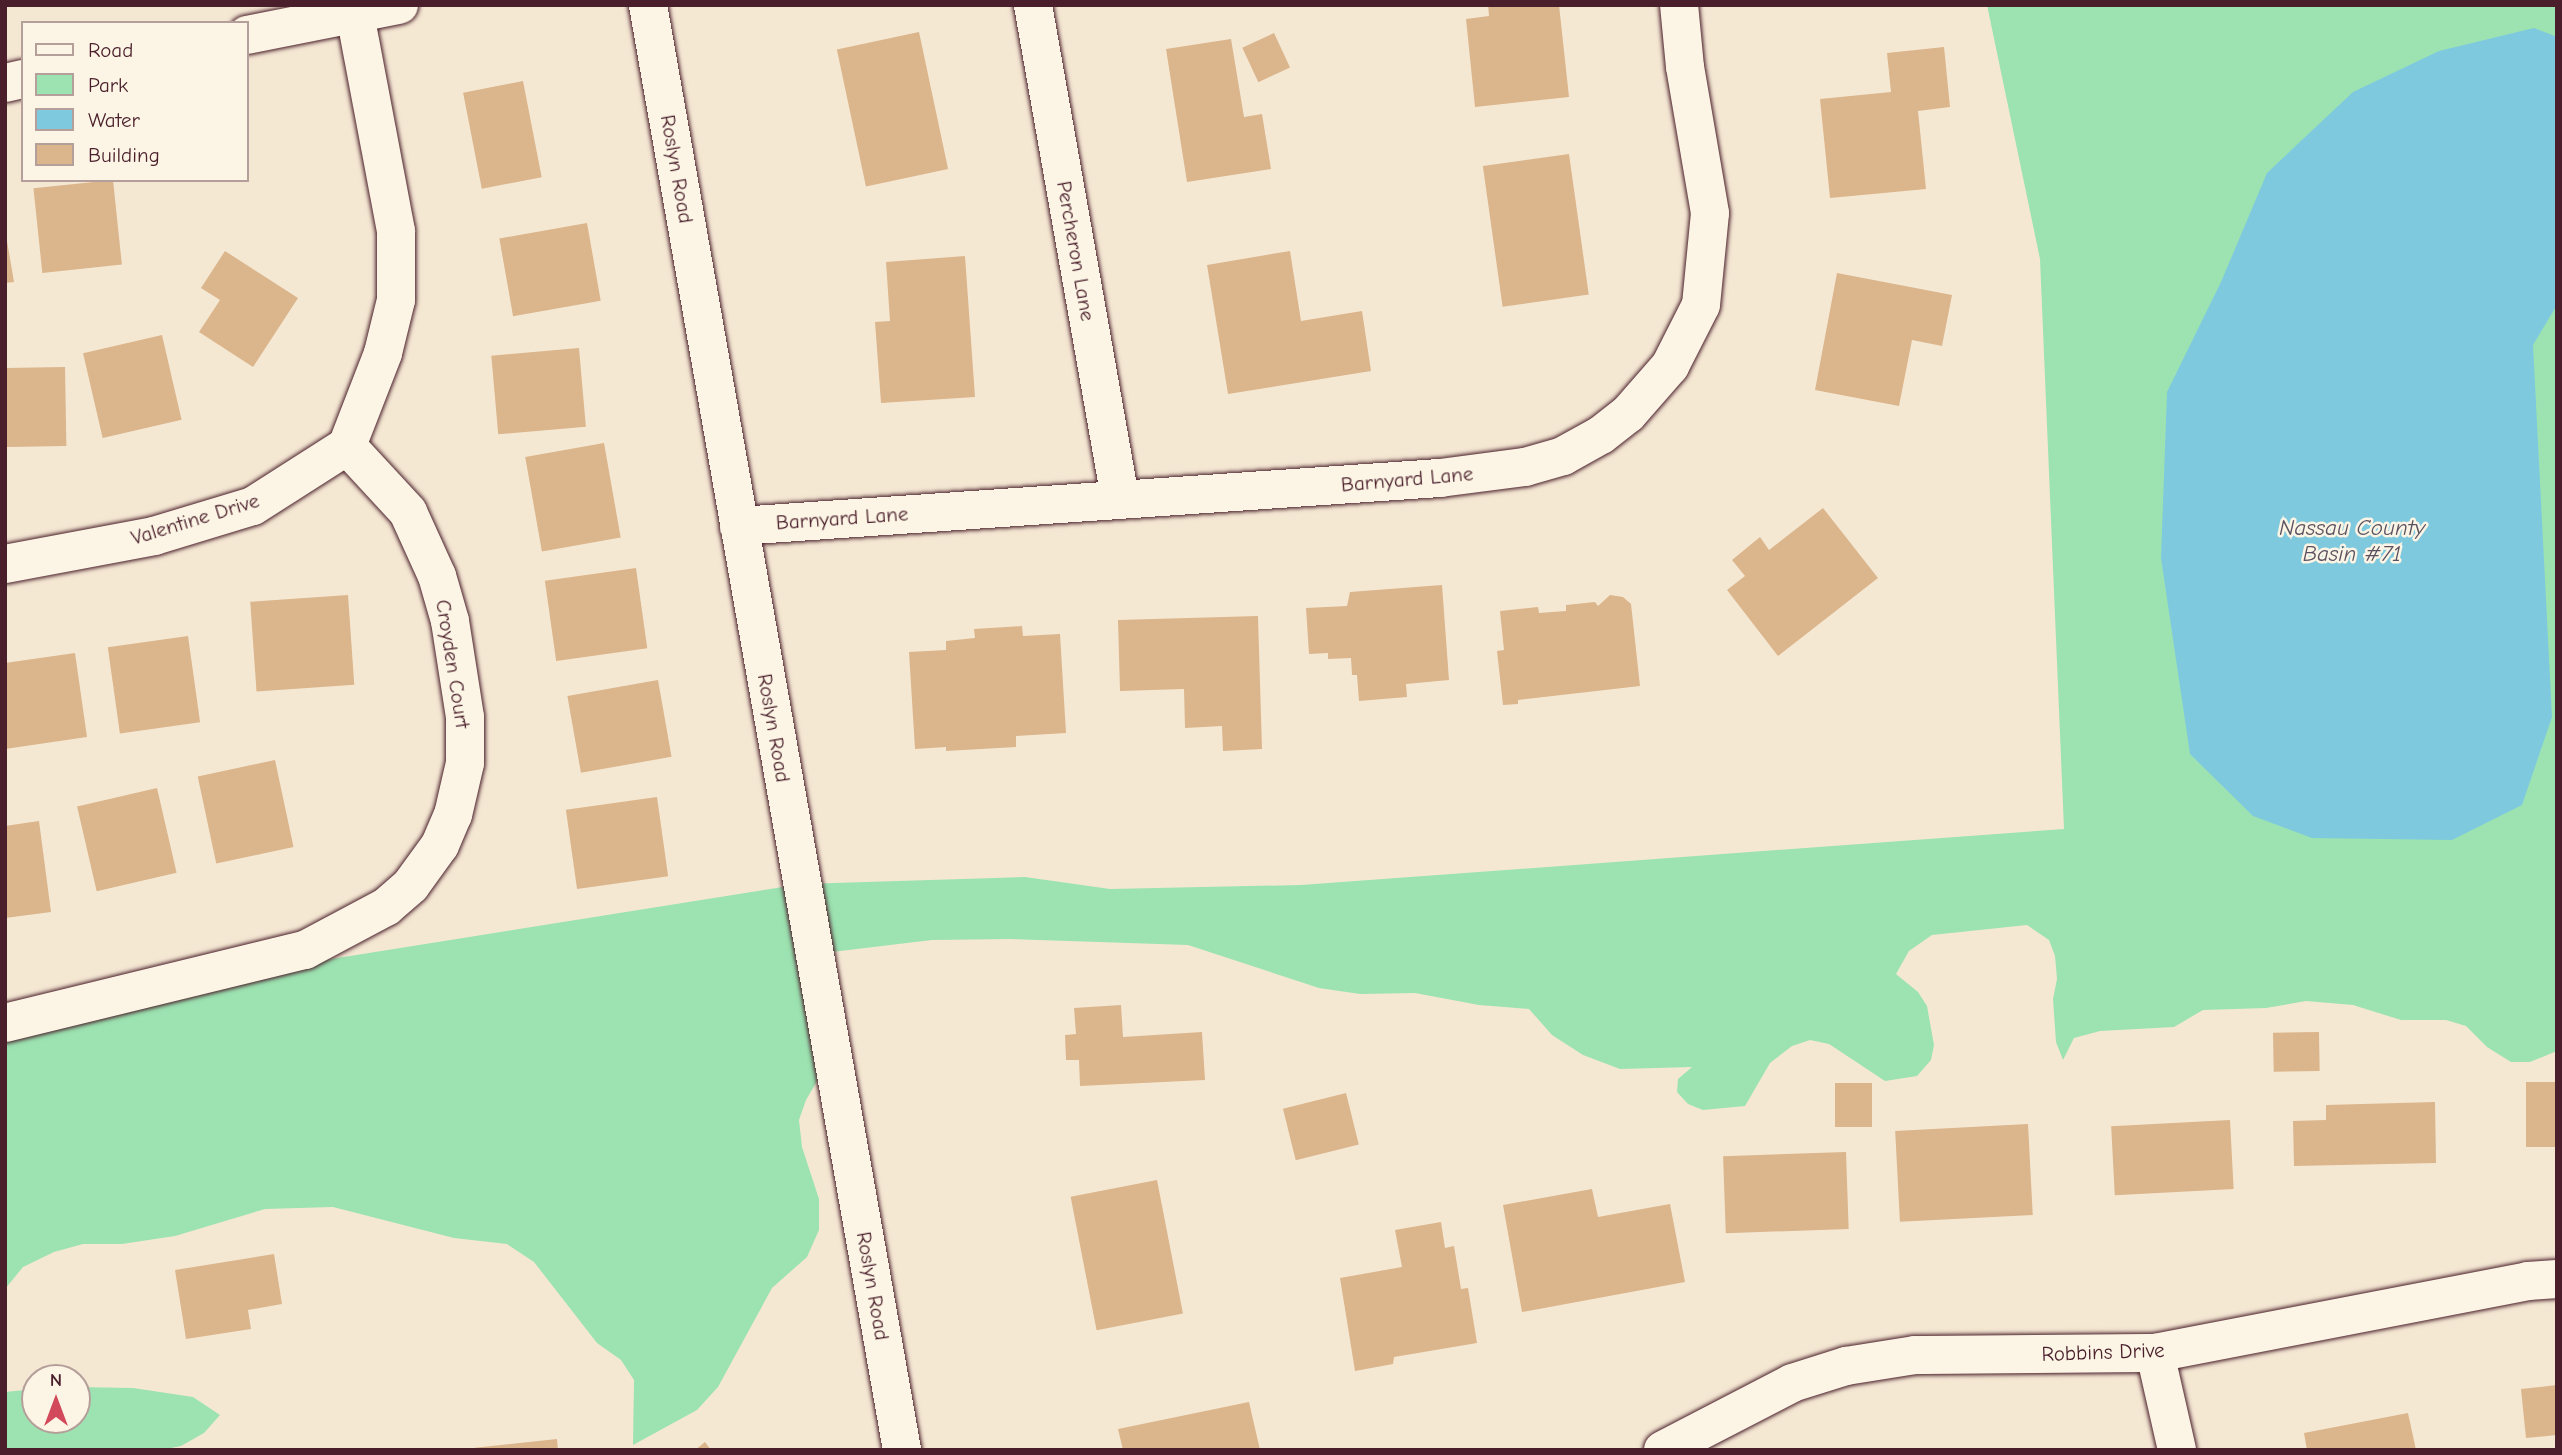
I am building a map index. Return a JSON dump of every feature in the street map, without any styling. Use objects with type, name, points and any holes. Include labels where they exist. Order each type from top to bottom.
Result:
[{"type":"street","points":[[248,35],[400,5]]},
{"type":"street","name":"Roslyn Road","points":[[648,5],[902,1450]]},
{"type":"street","name":"Percheron Lane","points":[[1032,5],[1120,498]]},
{"type":"street","name":"Barnyard Lane","points":[[739,526],[1440,478],[1525,467],[1563,456],[1601,435],[1628,414],[1670,366],[1701,305],[1710,213],[1685,67],[1679,5]]},
{"type":"street","points":[[346,446],[383,353],[396,300],[396,230],[355,14]]},
{"type":"street","name":"Valentine Drive","points":[[5,564],[154,536],[253,506],[346,446]]},
{"type":"street","name":"Croyden Court","points":[[5,1023],[305,950],[364,922],[386,907],[411,885],[440,845],[453,815],[465,763],[465,717],[450,621],[437,576],[408,512],[346,446]]},
{"type":"street","name":"Robbins Drive","points":[[1663,1450],[1792,1383],[1846,1366],[1915,1354],[2155,1353],[2528,1281],[2557,1279]]},
{"type":"street","points":[[2155,1353],[2176,1450]]},
{"type":"green space","points":[[1987,5],[2557,5],[2557,1051],[2530,1062],[2511,1062],[2487,1047],[2466,1026],[2446,1020],[2401,1020],[2353,1005],[2306,1001],[2266,1008],[2203,1010],[2174,1027],[2100,1031],[2074,1038],[2063,1060],[2056,1042],[2053,999],[2057,979],[2055,956],[2049,940],[2027,925],[1932,935],[1909,951],[1896,974],[1918,992],[1927,1006],[1934,1045],[1931,1060],[1917,1076],[1885,1081],[1829,1044],[1810,1040],[1792,1046],[1770,1063],[1745,1106],[1703,1110],[1688,1104],[1677,1092],[1678,1079],[1692,1067],[1620,1069],[1583,1055],[1552,1035],[1529,1009],[1479,1005],[1415,993],[1360,994],[1319,988],[1188,945],[1009,939],[932,940],[815,954],[830,1059],[806,1100],[799,1120],[802,1147],[819,1199],[819,1230],[807,1257],[772,1288],[718,1387],[697,1410],[633,1445],[634,1380],[621,1360],[597,1343],[534,1262],[507,1244],[454,1238],[333,1207],[265,1209],[175,1236],[122,1244],[83,1244],[54,1252],[23,1267],[5,1289],[5,1035],[306,963],[802,884],[1025,877],[1110,889],[1301,885],[2064,829],[2040,259]]},
{"type":"green space","points":[[91,1387],[133,1388],[193,1397],[220,1415],[204,1433],[181,1446],[161,1450],[5,1450],[5,1392],[21,1390],[21,1434],[91,1434]]},
{"type":"water","name":"Nassau County Basin #71","points":[[2534,28],[2557,37],[2557,305],[2533,345],[2552,717],[2522,805],[2452,840],[2312,838],[2253,816],[2190,754],[2161,558],[2167,392],[2221,282],[2267,173],[2353,92],[2439,51]]},
{"type":"building","points":[[1488,5],[1559,5],[1569,97],[1475,107],[1466,19],[1489,16]]},
{"type":"building","points":[[919,32],[948,169],[866,186],[837,49]]},
{"type":"building","points":[[1274,33],[1290,67],[1258,82],[1242,48]]},
{"type":"building","points":[[1231,39],[1244,117],[1262,114],[1271,169],[1187,182],[1166,49]]},
{"type":"building","points":[[1944,47],[1950,107],[1918,111],[1926,189],[1830,198],[1820,99],[1891,92],[1887,53]]},
{"type":"building","points":[[523,81],[542,177],[482,189],[463,93]]},
{"type":"building","points":[[1569,154],[1589,295],[1503,307],[1483,166]]},
{"type":"building","points":[[113,182],[122,265],[42,273],[33,188]]},
{"type":"building","points":[[587,223],[601,301],[513,316],[499,238]]},
{"type":"building","points":[[5,229],[14,282],[5,283]]},
{"type":"building","points":[[225,251],[298,298],[253,367],[199,332],[220,300],[201,288]]},
{"type":"building","points":[[1290,251],[1301,321],[1362,311],[1371,371],[1228,394],[1207,265]]},
{"type":"building","points":[[965,256],[975,397],[881,403],[875,322],[890,321],[886,262]]},
{"type":"building","points":[[1837,273],[1952,295],[1942,346],[1912,340],[1899,406],[1815,390]]},
{"type":"building","points":[[162,335],[182,420],[103,438],[83,353]]},
{"type":"building","points":[[579,348],[586,427],[498,434],[491,356]]},
{"type":"building","points":[[65,367],[66,446],[6,447],[5,368]]},
{"type":"building","points":[[604,443],[621,538],[542,551],[525,457]]},
{"type":"building","points":[[1823,508],[1878,578],[1778,656],[1727,590],[1745,576],[1732,560],[1760,537],[1769,550]]},
{"type":"building","points":[[636,568],[647,648],[556,661],[545,581]]},
{"type":"building","points":[[1442,585],[1449,680],[1406,684],[1407,697],[1359,701],[1357,675],[1352,675],[1351,658],[1328,659],[1328,653],[1309,654],[1306,608],[1347,606],[1350,592]]},
{"type":"building","points":[[348,595],[354,685],[257,692],[250,602]]},
{"type":"building","points":[[1610,595],[1623,597],[1631,604],[1640,686],[1518,700],[1518,704],[1503,705],[1497,651],[1504,650],[1500,611],[1538,607],[1539,613],[1566,611],[1566,605],[1595,602],[1598,606]]},
{"type":"building","points":[[1258,616],[1262,749],[1223,751],[1222,726],[1185,728],[1184,689],[1120,691],[1118,620]]},
{"type":"building","points":[[1022,626],[1023,636],[1060,634],[1066,733],[1016,736],[1016,747],[946,751],[946,747],[915,749],[909,652],[946,650],[946,641],[975,638],[974,629]]},
{"type":"building","points":[[188,636],[200,722],[120,733],[108,647]]},
{"type":"building","points":[[75,653],[87,737],[5,749],[5,663]]},
{"type":"building","points":[[658,680],[672,757],[581,773],[567,696]]},
{"type":"building","points":[[275,760],[294,847],[216,863],[198,776]]},
{"type":"building","points":[[157,788],[177,873],[97,891],[77,806]]},
{"type":"building","points":[[657,797],[668,876],[577,889],[566,810]]},
{"type":"building","points":[[39,821],[51,912],[5,918],[5,826]]},
{"type":"building","points":[[1121,1005],[1123,1037],[1202,1032],[1205,1080],[1080,1086],[1079,1060],[1066,1060],[1065,1035],[1076,1034],[1074,1008]]},
{"type":"building","points":[[2319,1032],[2320,1071],[2274,1072],[2273,1033]]},
{"type":"building","points":[[2526,1082],[2557,1082],[2557,1147],[2526,1147]]},
{"type":"building","points":[[1835,1083],[1872,1083],[1872,1127],[1835,1127]]},
{"type":"building","points":[[1346,1093],[1359,1144],[1296,1160],[1283,1109]]},
{"type":"building","points":[[2435,1102],[2436,1163],[2294,1166],[2293,1121],[2326,1120],[2326,1105]]},
{"type":"building","points":[[2230,1120],[2234,1189],[2115,1195],[2111,1126]]},
{"type":"building","points":[[2028,1124],[2033,1215],[1900,1222],[1895,1131]]},
{"type":"building","points":[[1846,1152],[1849,1229],[1726,1233],[1723,1156]]},
{"type":"building","points":[[1157,1180],[1183,1314],[1097,1330],[1071,1197]]},
{"type":"building","points":[[1592,1189],[1598,1217],[1670,1204],[1685,1282],[1522,1312],[1503,1205]]},
{"type":"building","points":[[1441,1222],[1445,1248],[1454,1246],[1461,1289],[1468,1288],[1477,1343],[1394,1357],[1393,1364],[1355,1371],[1340,1278],[1402,1267],[1395,1230]]},
{"type":"building","points":[[274,1254],[282,1304],[248,1310],[251,1329],[186,1339],[175,1270]]},
{"type":"building","points":[[2557,1385],[2557,1435],[2526,1438],[2521,1389]]},
{"type":"building","points":[[1249,1402],[1260,1450],[1123,1450],[1118,1429]]},
{"type":"building","points":[[2408,1413],[2416,1450],[2307,1450],[2304,1433]]},
{"type":"building","points":[[557,1439],[558,1450],[473,1450],[473,1448]]},
{"type":"building","points":[[705,1442],[711,1450],[695,1450]]}]
